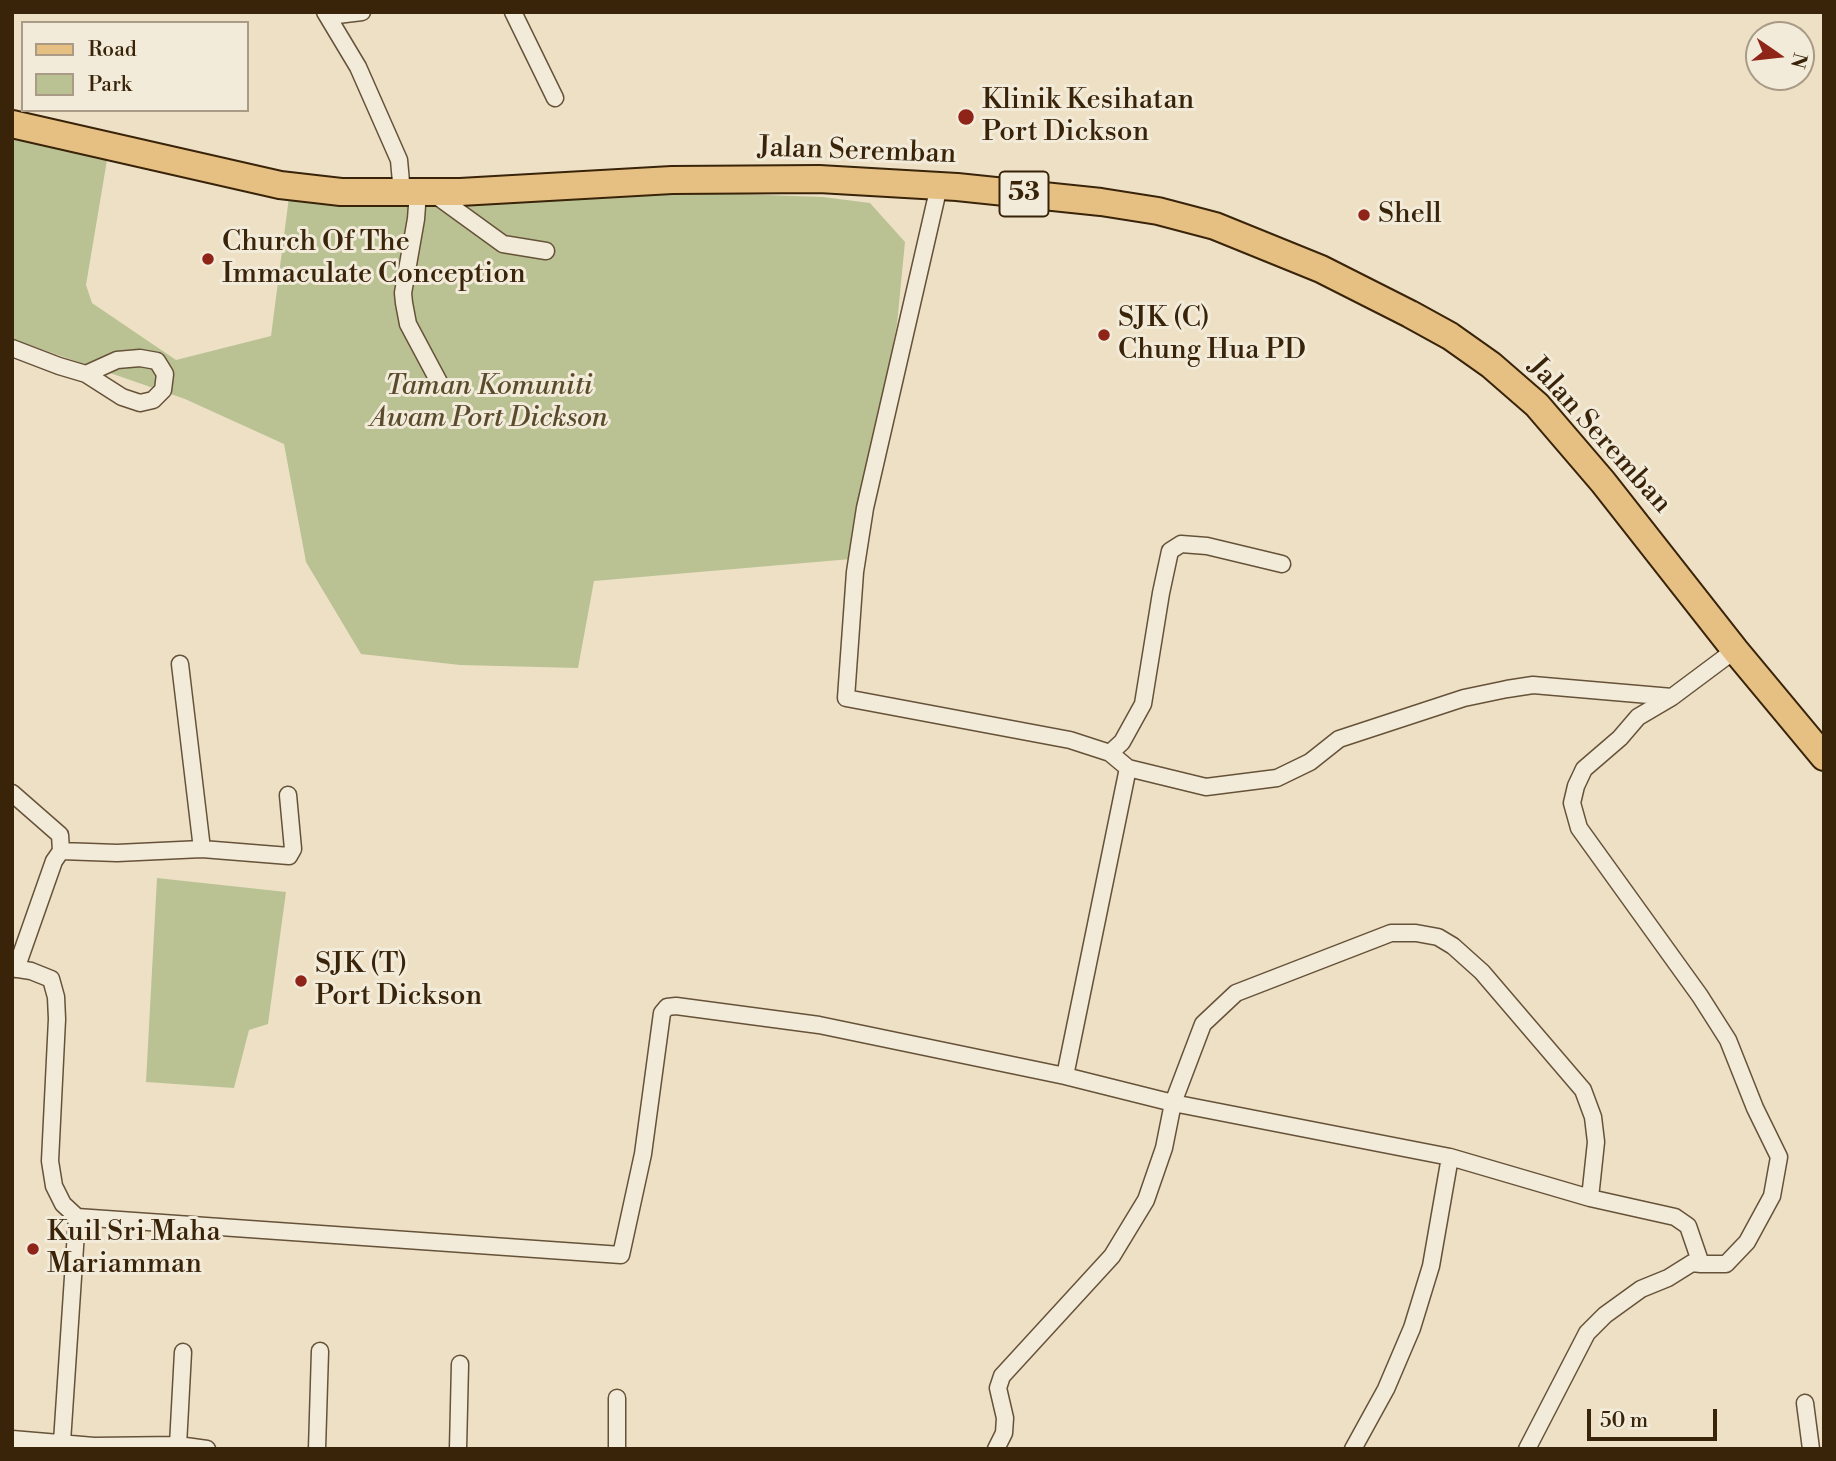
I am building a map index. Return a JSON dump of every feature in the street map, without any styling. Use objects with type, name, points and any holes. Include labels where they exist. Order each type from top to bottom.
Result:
[{"type":"main road","name":"Jalan Seremban","points":[[12,124],[280,185],[341,192],[819,179],[939,186],[1101,202],[1158,211],[1215,226],[1321,269],[1450,336],[1491,365],[1537,405],[1603,482],[1735,650],[1824,757]]},
{"type":"street","points":[[362,12],[327,14],[358,67],[399,160],[417,192],[503,244],[546,251]]},
{"type":"street","points":[[513,12],[555,98]]},
{"type":"street","points":[[939,186],[865,508],[855,572],[846,698],[1070,740],[1110,754],[1128,768],[1206,787],[1277,778],[1310,762],[1339,739],[1464,698],[1533,685],[1672,697]]},
{"type":"street","points":[[417,192],[416,219],[403,293],[404,303],[408,324],[440,384]]},
{"type":"street","points":[[12,348],[86,374]]},
{"type":"street","points":[[1110,754],[1122,742],[1143,704],[1170,551],[1181,544],[1207,546],[1282,564]]},
{"type":"street","points":[[1527,1449],[1587,1333],[1605,1315],[1641,1289],[1668,1278],[1692,1263],[1726,1264],[1747,1242],[1772,1196],[1779,1157],[1755,1108],[1728,1040],[1700,996],[1579,828],[1572,803],[1584,769],[1620,738],[1638,717],[1672,697],[1735,650]]},
{"type":"street","points":[[180,664],[202,849]]},
{"type":"street","points":[[1065,1076],[1128,768]]},
{"type":"street","points":[[12,793],[61,835],[61,851],[54,860],[14,968],[51,979],[56,997],[58,1019],[50,1161],[54,1186],[63,1204],[77,1217],[621,1255],[643,1154],[662,1013],[667,1007],[676,1006],[819,1025],[1065,1076],[1173,1103],[1450,1157],[1590,1198],[1675,1217],[1688,1226],[1700,1264]]},
{"type":"street","points":[[61,851],[117,853],[202,849],[289,856],[293,849],[288,795]]},
{"type":"street","points":[[996,1449],[1004,1433],[1005,1418],[998,1388],[1002,1376],[1112,1256],[1146,1200],[1164,1148],[1173,1103],[1203,1024],[1236,993],[1391,933],[1416,933],[1438,937],[1453,946],[1482,972],[1584,1090],[1593,1117],[1596,1142],[1590,1198]]},
{"type":"street","points":[[1353,1449],[1386,1389],[1412,1328],[1431,1266],[1450,1157]]},
{"type":"street","points":[[62,1442],[77,1217]]},
{"type":"street","points":[[317,1449],[320,1351]]},
{"type":"street","points":[[178,1446],[183,1352]]},
{"type":"street","points":[[458,1449],[460,1364]]},
{"type":"street","points":[[617,1398],[617,1449]]},
{"type":"street","points":[[1805,1403],[1811,1449]]},
{"type":"street","points":[[13,1442],[207,1449]]},
{"type":"green space","name":"Taman Komuniti Awam Port Dickson","points":[[12,132],[108,154],[86,285],[92,303],[176,360],[271,336],[289,197],[684,192],[823,197],[870,203],[905,242],[897,324],[851,559],[594,581],[578,668],[460,665],[361,654],[306,562],[284,444],[185,399],[12,339]]},
{"type":"green space","points":[[157,878],[286,892],[268,1024],[249,1030],[234,1088],[146,1082]]},
{"type":"place","name":"Klinik Kesihatan Port Dickson","points":[[966,117]]},
{"type":"place","name":"Shell","points":[[1364,215]]},
{"type":"place","name":"Church Of The Immaculate Conception","points":[[208,259]]},
{"type":"place","name":"SJK (C) Chung Hua PD","points":[[1104,335]]},
{"type":"place","name":"SJK (T) Port Dickson","points":[[301,981]]},
{"type":"place","name":"Kuil Sri Maha Mariamman","points":[[33,1249]]}]
